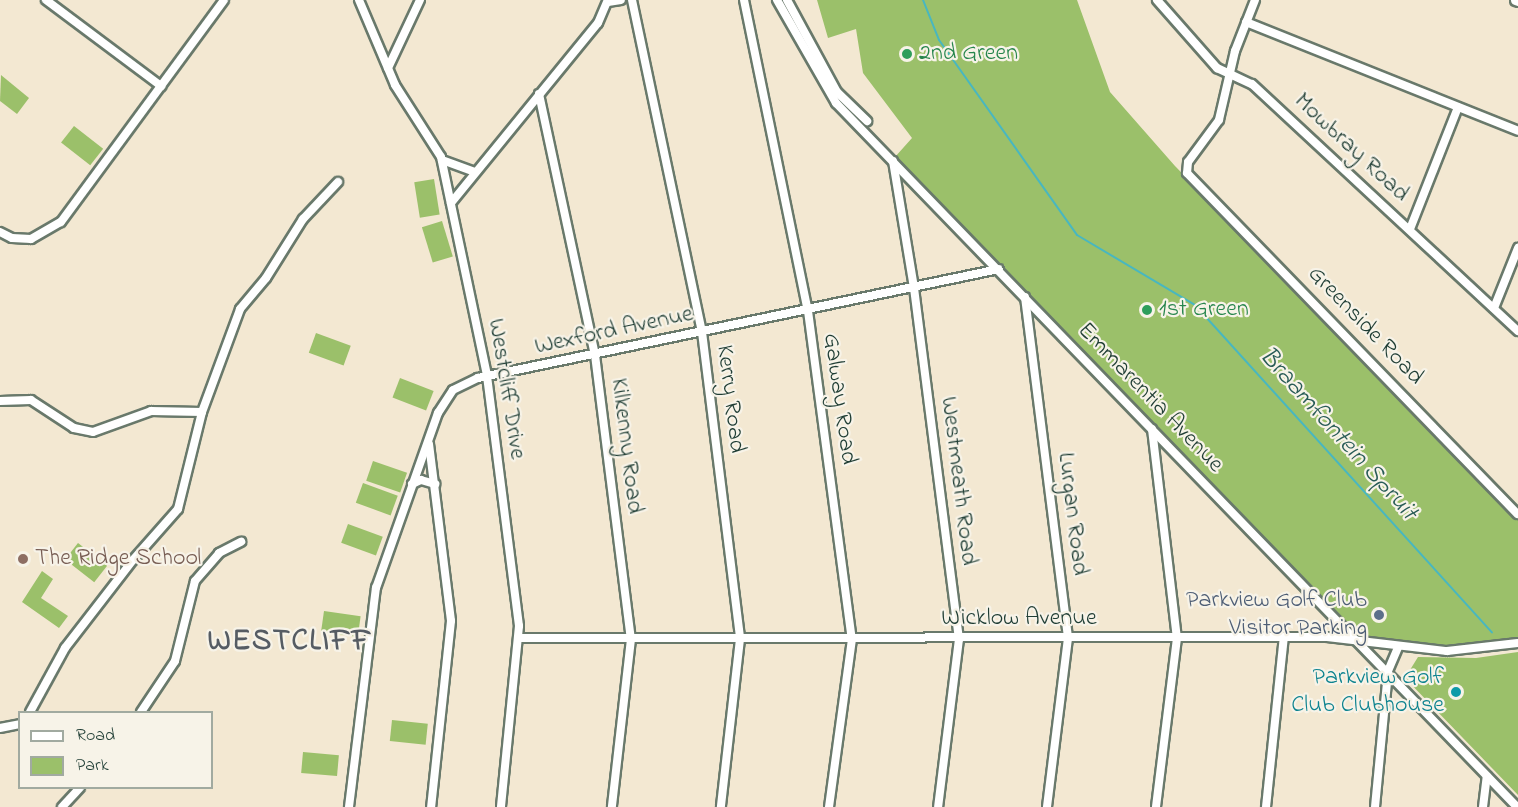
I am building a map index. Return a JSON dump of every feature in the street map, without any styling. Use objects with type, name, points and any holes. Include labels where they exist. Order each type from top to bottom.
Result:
[{"type":"street","points":[[46,0],[161,86]]},
{"type":"street","points":[[0,232],[12,238],[31,239],[61,222],[224,0]]},
{"type":"street","name":"Westcliff Drive","points":[[359,0],[388,68],[442,160],[487,376],[519,638],[501,807]]},
{"type":"street","points":[[388,68],[420,0]]},
{"type":"street","points":[[451,203],[598,23],[608,1],[621,0]]},
{"type":"street","name":"Kerry Road","points":[[632,0],[702,332],[740,639],[721,807]]},
{"type":"street","name":"Galway Road","points":[[744,0],[808,311],[852,639],[829,807]]},
{"type":"street","name":"Emmarentia Avenue","points":[[777,0],[829,94],[1026,297],[1352,640],[1517,807]]},
{"type":"street","points":[[787,0],[837,92],[867,121]]},
{"type":"street","name":"Mowbray Road","points":[[1157,0],[1213,64],[1252,84],[1518,331]]},
{"type":"street","points":[[1229,74],[1255,0]]},
{"type":"street","points":[[1246,22],[1518,131]]},
{"type":"street","name":"Greenside Road","points":[[1229,74],[1218,125],[1186,166],[1194,182],[1518,514]]},
{"type":"street","name":"Kilkenny Road","points":[[539,94],[595,355],[631,639],[612,807]]},
{"type":"street","points":[[1410,229],[1458,107]]},
{"type":"street","points":[[442,160],[475,172]]},
{"type":"street","name":"Westmeath Road","points":[[893,161],[914,288],[959,639],[938,807]]},
{"type":"street","points":[[30,711],[52,668],[88,617],[178,509],[202,412],[240,309],[250,294],[266,278],[303,219],[338,183]]},
{"type":"street","points":[[1494,308],[1518,248]]},
{"type":"street","name":"Wexford Avenue","points":[[349,807],[374,594],[441,404],[450,393],[466,382],[487,376],[808,311],[999,269]]},
{"type":"street","name":"Lurgan Road","points":[[1026,297],[1068,638],[1047,807]]},
{"type":"street","points":[[0,401],[30,400],[74,428],[93,432],[151,411],[202,412]]},
{"type":"street","points":[[1152,429],[1177,638],[1156,807]]},
{"type":"street","points":[[429,443],[451,627],[431,807]]},
{"type":"street","points":[[412,484],[421,480],[435,484]]},
{"type":"street","points":[[142,711],[175,661],[195,580],[219,553],[241,542]]},
{"type":"street","points":[[1266,807],[1284,637]]},
{"type":"street","name":"Wicklow Avenue","points":[[519,638],[1284,637],[1352,640],[1398,647],[1457,651],[1518,644]]},
{"type":"street","points":[[1375,807],[1388,675],[1398,647]]},
{"type":"street","points":[[0,728],[18,724]]},
{"type":"street","points":[[1483,807],[1487,776]]},
{"type":"street","points":[[62,807],[79,789]]},
{"type":"green space","points":[[817,0],[1077,0],[1110,92],[1175,166],[1518,520],[1518,638],[1458,647],[1352,640],[895,157],[912,138],[863,73],[856,29],[828,38]]},
{"type":"green space","points":[[1,75],[29,98],[17,114],[0,101]]},
{"type":"green space","points":[[74,126],[103,149],[90,165],[61,143]]},
{"type":"green space","points":[[434,179],[440,215],[420,218],[414,182]]},
{"type":"green space","points":[[442,221],[453,256],[433,263],[422,227]]},
{"type":"green space","points":[[316,333],[351,346],[344,365],[309,353]]},
{"type":"green space","points":[[400,378],[434,391],[426,411],[392,398]]},
{"type":"green space","points":[[373,461],[407,473],[400,493],[366,481]]},
{"type":"green space","points":[[363,483],[398,496],[391,515],[356,503]]},
{"type":"green space","points":[[348,524],[383,537],[376,555],[341,543]]},
{"type":"green space","points":[[78,543],[107,566],[94,582],[65,560]]},
{"type":"green space","points":[[42,571],[53,579],[41,598],[68,616],[59,628],[22,602]]},
{"type":"green space","points":[[324,611],[361,616],[358,637],[321,632]]},
{"type":"green space","points":[[1518,652],[1518,795],[1405,678],[1418,657],[1476,658]]},
{"type":"green space","points":[[392,720],[428,724],[426,745],[390,741]]},
{"type":"green space","points":[[303,752],[339,755],[337,776],[301,773]]},
{"type":"waterway","name":"Braamfontein Spruit","points":[[923,0],[939,40],[1077,235],[1195,305],[1492,633]]},
{"type":"place","name":"2nd Green","points":[[907,54]]},
{"type":"place","name":"1st Green","points":[[1147,310]]},
{"type":"place","name":"The Ridge School","points":[[23,559]]},
{"type":"place","name":"Parkview Golf Club Visitor Parking","points":[[1379,615]]},
{"type":"place","name":"Parkview Golf Club Clubhouse","points":[[1456,692]]},
{"type":"district","name":"WESTCLIFF","points":[[290,642]]}]
